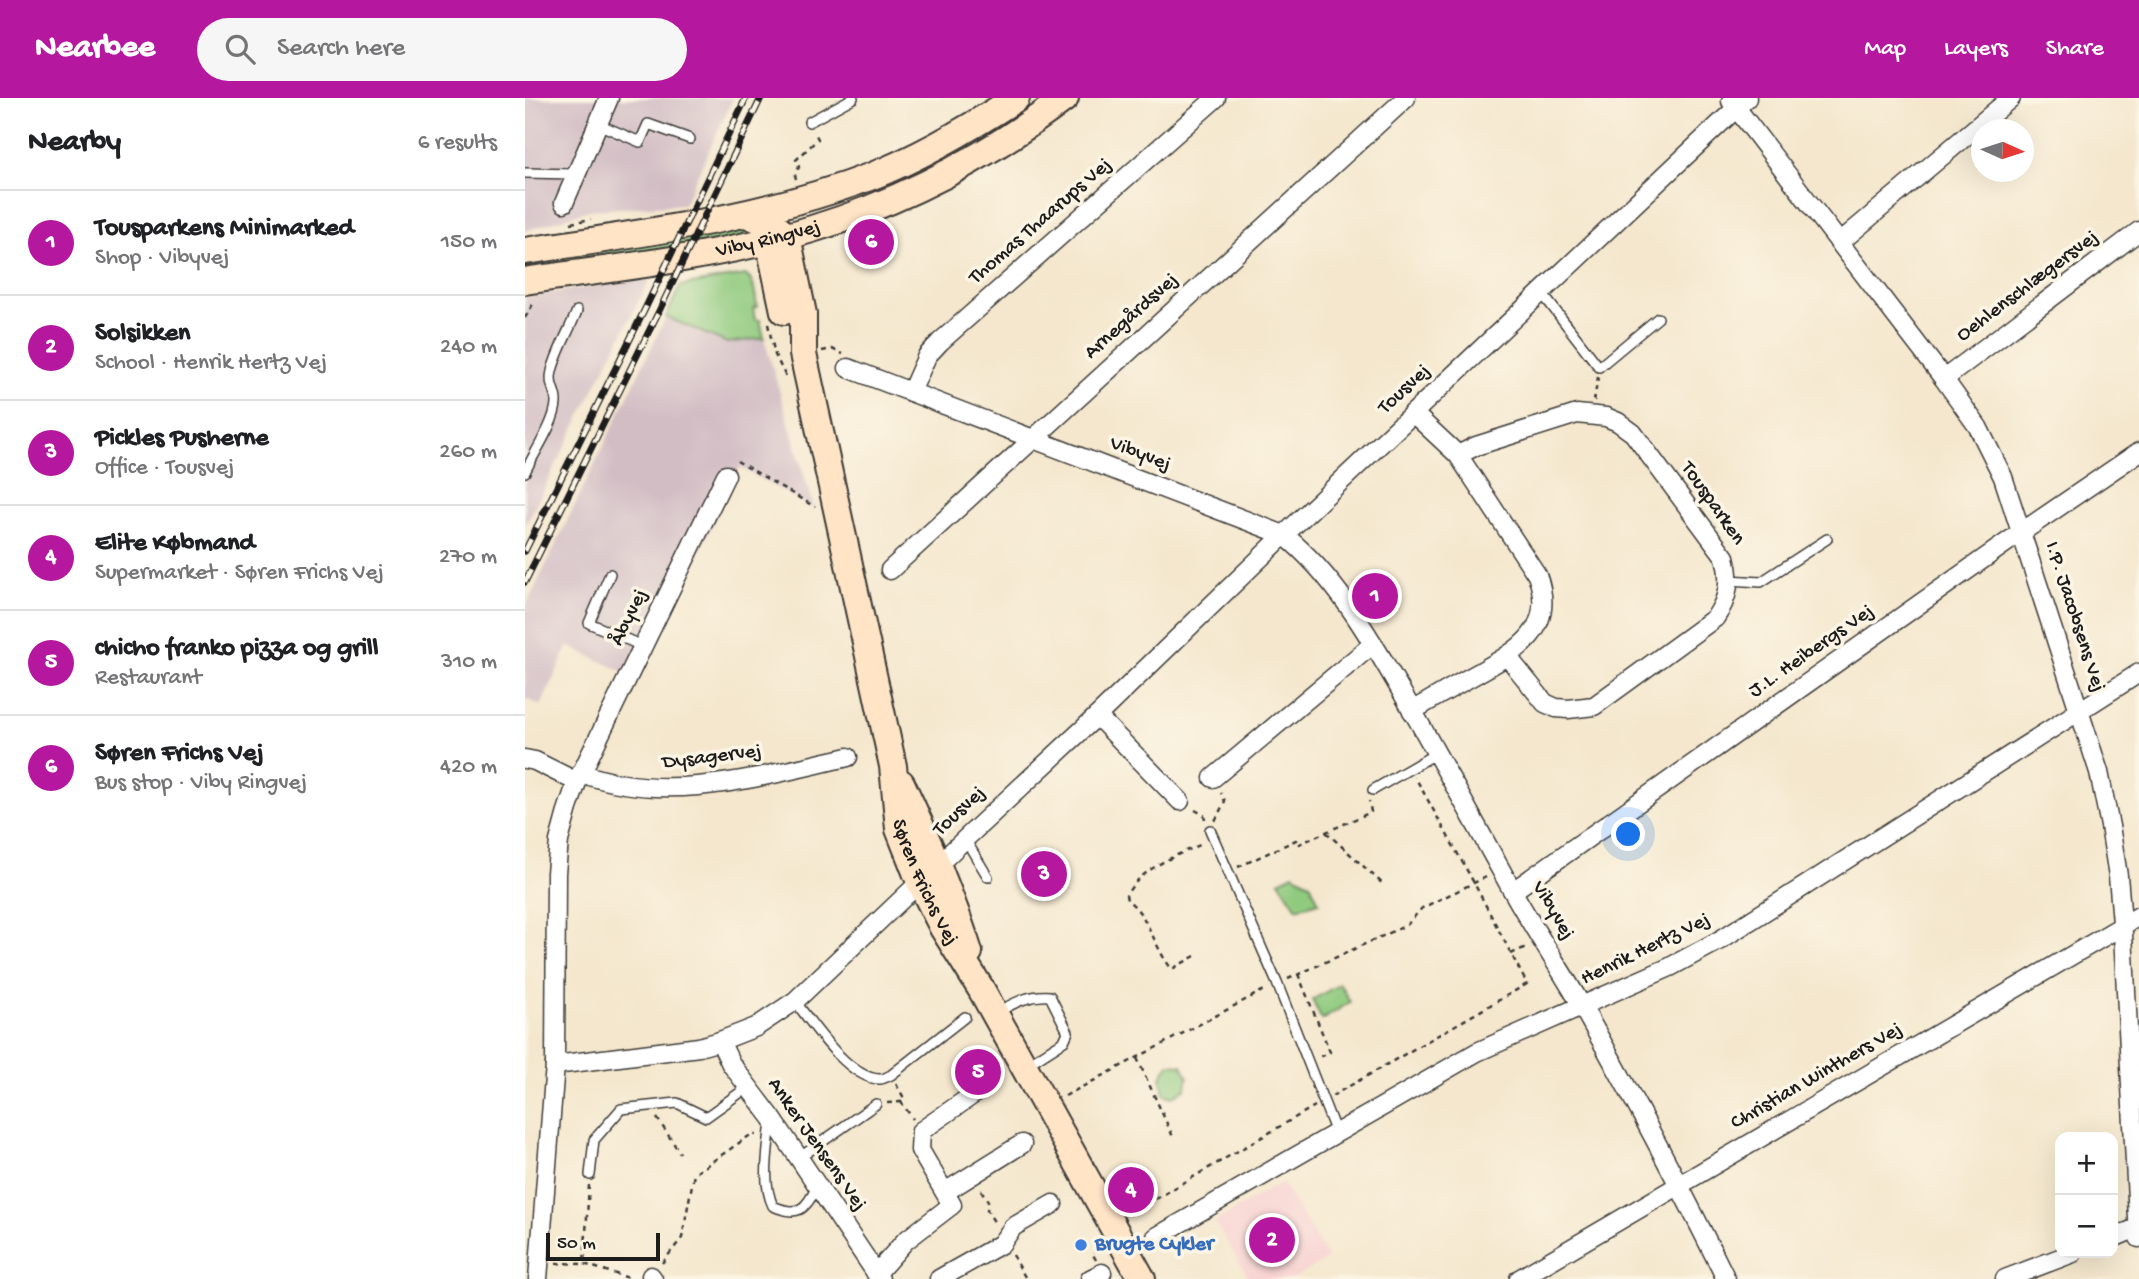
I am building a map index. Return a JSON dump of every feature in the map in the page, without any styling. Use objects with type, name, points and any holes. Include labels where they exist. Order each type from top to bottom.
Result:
[{"type":"street","points":[[564,202],[609,98]]},
{"type":"street","name":"Viby Ringvej","points":[[525,251],[746,214],[835,189],[913,158],[952,138],[1016,98]]},
{"type":"street","name":"Viby Ringvej","points":[[525,281],[689,257],[842,219],[923,186],[1005,141],[1065,98]]},
{"type":"street","name":"Thomas Thaarups Vej","points":[[911,392],[927,356],[940,342],[1216,98]]},
{"type":"street","name":"Arnegårdsvej","points":[[890,570],[1406,98]]},
{"type":"street","points":[[1839,243],[2011,98]]},
{"type":"street","name":"I.P. Jacobsens Vej","points":[[1737,101],[1839,243],[1978,427],[2003,477],[2023,532],[2099,772],[2111,826],[2122,926],[2139,1238]]},
{"type":"street","name":"Tousvej","points":[[555,1065],[666,1052],[720,1041],[756,1027],[795,1001],[1541,292],[1737,101]]},
{"type":"street","points":[[746,214],[778,235],[797,216],[831,205],[913,158]]},
{"type":"street","name":"Oehlenschlægersvej","points":[[1944,379],[2139,231]]},
{"type":"street","name":"Søren Frichs Vej","points":[[778,235],[803,314],[803,354],[893,766],[919,820],[928,874],[959,919],[981,989],[1024,1067],[1108,1235],[1142,1279]]},
{"type":"street","name":"Vibyvej","points":[[848,368],[1284,536],[1315,565],[1373,643],[1412,710],[1513,891],[1582,1007],[1679,1184],[1726,1279]]},
{"type":"street","points":[[1412,710],[1507,656],[1526,642],[1541,616],[1542,589],[1537,575],[1458,455],[1413,413]]},
{"type":"street","points":[[1458,455],[1476,446],[1577,414],[1593,414]]},
{"type":"street","name":"Tousparken","points":[[1507,656],[1545,703],[1568,709],[1594,706],[1715,618],[1728,594],[1729,580],[1725,557],[1633,433],[1606,416],[1593,414]]},
{"type":"street","name":"J.L. Heibergs Vej","points":[[1513,891],[2139,452]]},
{"type":"street","name":"Åbyvej","points":[[538,1271],[555,1065],[555,873],[559,841],[580,777],[726,475]]},
{"type":"street","points":[[1213,778],[1373,643]]},
{"type":"street","name":"Henrik Hertz Vej","points":[[1156,1237],[1477,1052],[1670,967],[1720,940],[2139,673]]},
{"type":"street","points":[[1097,716],[1180,800]]},
{"type":"street","name":"Dysagervej","points":[[580,777],[637,787],[682,788],[728,783],[848,757]]},
{"type":"street","points":[[525,759],[580,777]]},
{"type":"street","name":"Christian Winthers Vej","points":[[1519,1279],[2139,916]]},
{"type":"street","name":"Anker Jensens Vej","points":[[720,1041],[731,1064],[772,1118],[878,1277],[905,1241],[952,1205],[945,1192]]},
{"type":"street","points":[[984,1087],[922,1131],[920,1150],[945,1192],[1022,1144]]},
{"type":"street","points":[[939,1279],[1001,1244],[1013,1227],[1053,1204]]},
{"type":"street","points":[[2118,1236],[2139,1228]]},
{"type":"street","points":[[2004,1279],[2060,1258]]},
{"type":"lane","points":[[809,122],[853,98]]},
{"type":"lane","points":[[598,124],[640,142],[648,124],[690,139]]},
{"type":"lane","points":[[525,173],[576,174]]},
{"type":"lane","points":[[1541,292],[1599,366],[1658,318]]},
{"type":"lane","points":[[525,471],[552,419],[556,403],[551,388],[551,372],[577,312]]},
{"type":"lane","points":[[1729,580],[1761,582],[1827,539]]},
{"type":"lane","points":[[610,574],[589,623],[642,646]]},
{"type":"lane","points":[[1373,790],[1437,754]]},
{"type":"lane","points":[[1212,834],[1277,983],[1336,1133]]},
{"type":"lane","points":[[965,839],[988,877]]},
{"type":"lane","points":[[995,1013],[1036,995],[1050,996],[1068,1032],[1064,1041],[1024,1067]]},
{"type":"lane","points":[[795,1001],[826,1042],[850,1066],[870,1077],[881,1079],[891,1075],[965,1017]]},
{"type":"lane","points":[[590,1175],[594,1140],[621,1109],[677,1103],[706,1117],[748,1087]]},
{"type":"lane","points":[[799,1158],[876,1104]]},
{"type":"lane","points":[[772,1118],[767,1183],[773,1206],[788,1213],[802,1209],[817,1186]]},
{"type":"path","points":[[795,175],[799,167],[796,160],[818,139],[809,122]]},
{"type":"path","points":[[767,320],[775,355],[786,378]]},
{"type":"path","points":[[803,354],[832,349],[852,357],[848,368]]},
{"type":"path","points":[[1593,414],[1599,366]]},
{"type":"path","points":[[726,475],[737,461],[814,507],[835,501]]},
{"type":"path","points":[[1092,1253],[1108,1235],[1324,1101],[1527,984],[1411,769]]},
{"type":"path","points":[[1195,956],[1172,969],[1126,895],[1133,884],[1153,867],[1212,834],[1225,801],[1213,778]]},
{"type":"path","points":[[1228,872],[1296,840],[1297,845],[1371,812],[1369,800],[1373,790]]},
{"type":"path","points":[[1180,800],[1203,816],[1212,834]]},
{"type":"path","points":[[1326,832],[1385,886]]},
{"type":"path","points":[[1072,1092],[1277,983],[1408,925],[1422,908],[1501,870]]},
{"type":"path","points":[[1298,974],[1330,1052],[1308,1061]]},
{"type":"path","points":[[1137,1058],[1174,1139]]},
{"type":"path","points":[[891,1075],[904,1098],[901,1102],[922,1131]]},
{"type":"path","points":[[650,1106],[680,1153]]},
{"type":"path","points":[[652,1278],[682,1238],[694,1173],[752,1134],[770,1139]]},
{"type":"path","points":[[584,1264],[590,1175]]},
{"type":"path","points":[[538,1271],[584,1264],[632,1279]]},
{"type":"shaded area","points":[[525,98],[733,98],[684,204],[589,210],[525,231]]},
{"type":"shaded area","points":[[651,277],[525,526],[525,297]]},
{"type":"shaded area","points":[[666,317],[727,343],[764,338],[814,509],[740,467],[639,679],[568,646],[541,706],[525,698],[525,608]]},
{"type":"shaded area","points":[[1282,1182],[1328,1259],[1292,1279],[1250,1279],[1215,1222]]},
{"type":"green space","points":[[742,228],[745,233],[743,237],[525,272],[525,261]]},
{"type":"green space","points":[[745,275],[754,289],[757,307],[753,308],[755,320],[760,320],[764,338],[727,343],[666,317],[680,286]]},
{"type":"green space","points":[[1293,874],[1310,883],[1319,902],[1297,908],[1279,881]]},
{"type":"green space","points":[[1340,984],[1350,1002],[1322,1020],[1312,1000]]},
{"type":"green space","points":[[1169,1064],[1182,1065],[1188,1077],[1186,1088],[1173,1097],[1164,1094],[1161,1077]]},
{"type":"railway","points":[[525,551],[746,98]]},
{"type":"railway","points":[[525,582],[761,98]]},
{"type":"place","name":"Søren Frichs Vej","points":[[871,242]]},
{"type":"place","name":"Tousparkens Minimarked","points":[[1375,596]]},
{"type":"place","name":"Pickles Pusherne","points":[[1044,874]]},
{"type":"place","name":"chicho franko pizza og grill","points":[[978,1072]]},
{"type":"place","name":"Elite Købmand","points":[[1131,1190]]},
{"type":"place","name":"Solsikken","points":[[1272,1240]]},
{"type":"place","name":"Brugte Cykler","points":[[1081,1245]]}]
